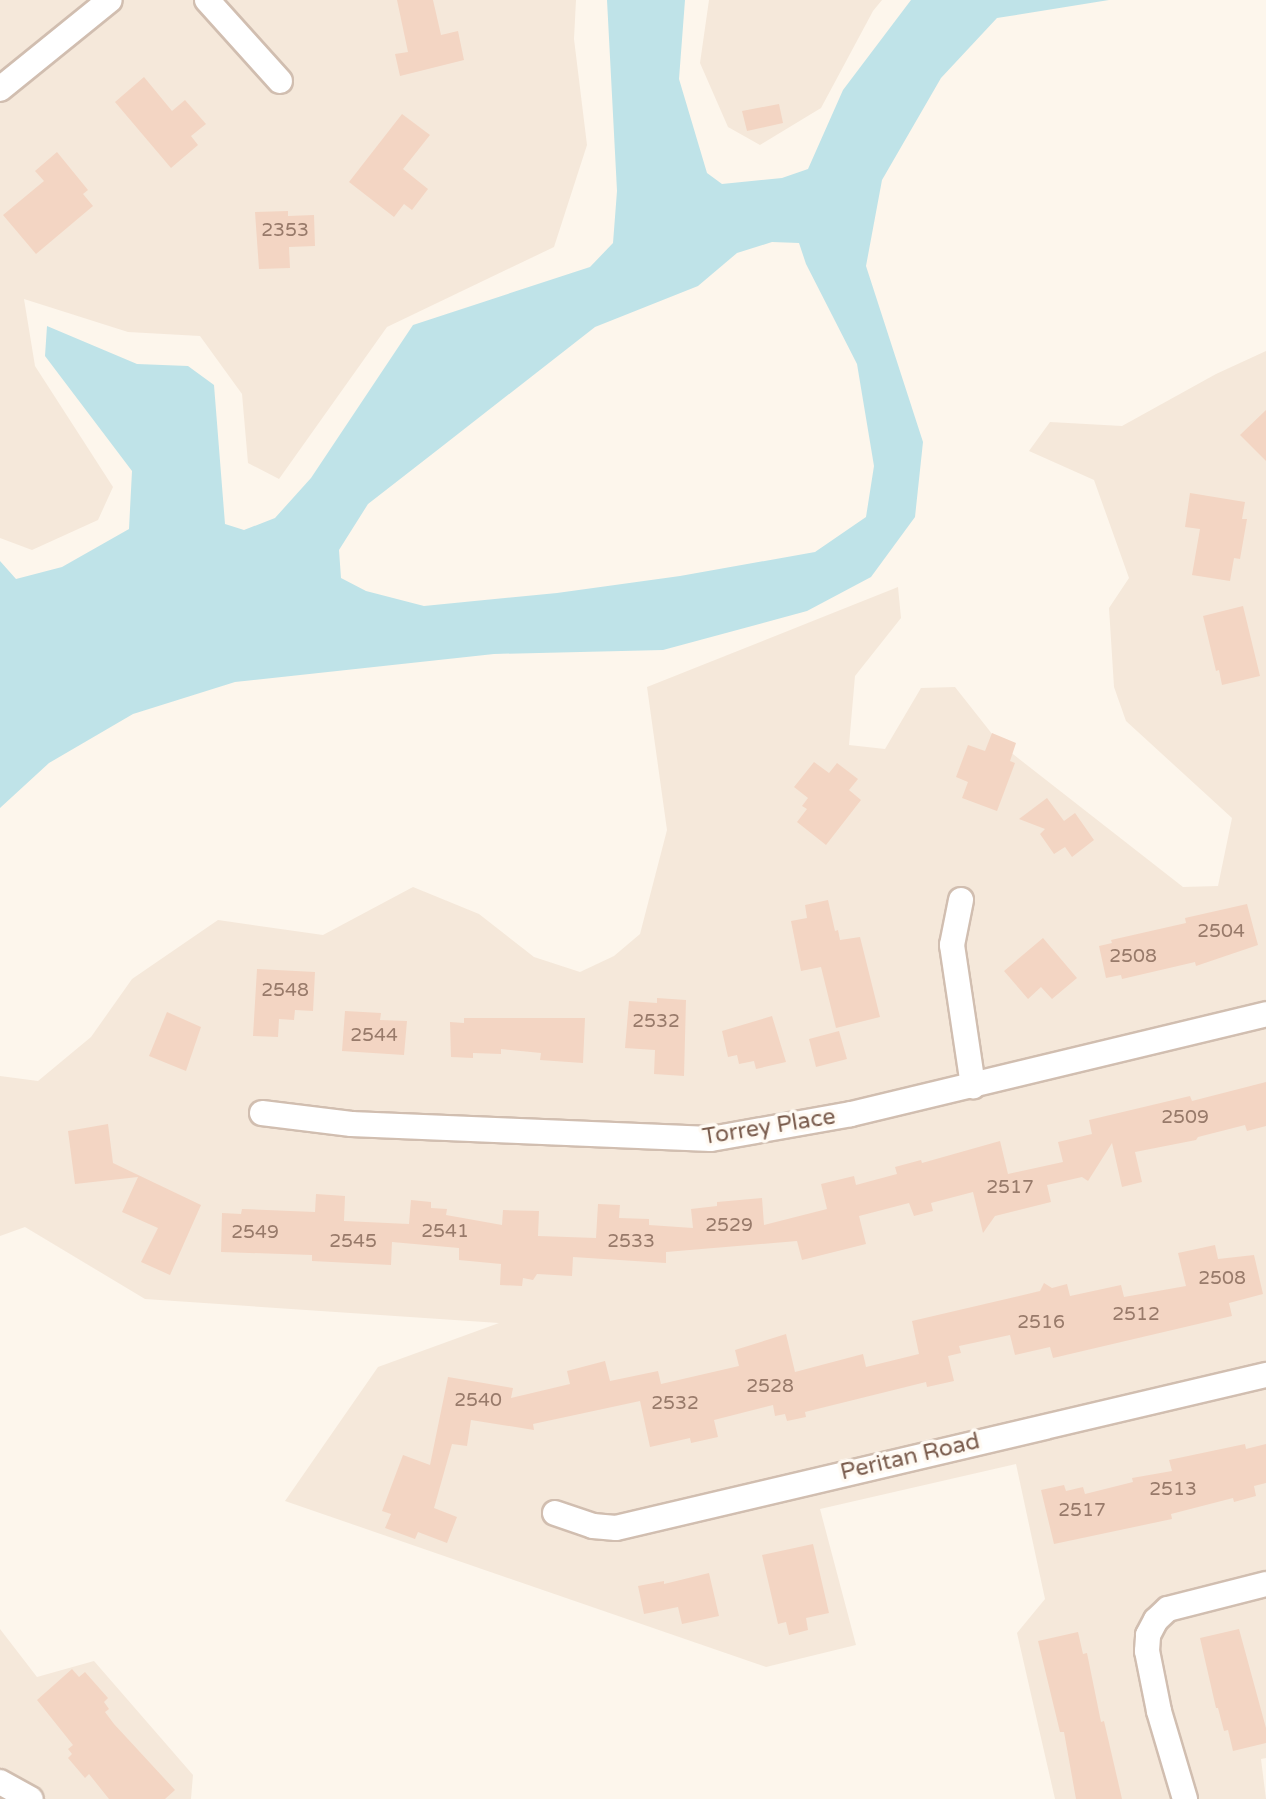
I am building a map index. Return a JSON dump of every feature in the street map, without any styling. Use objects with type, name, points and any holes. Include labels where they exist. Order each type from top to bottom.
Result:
[{"type":"street","points":[[0,89],[110,0]]},
{"type":"street","points":[[207,0],[280,81]]},
{"type":"street","points":[[961,900],[952,945],[972,1086]]},
{"type":"street","name":"Torrey Place","points":[[262,1113],[351,1124],[711,1139],[851,1114],[1266,1014]]},
{"type":"street","name":"Peritan Road","points":[[555,1513],[593,1526],[616,1528],[1266,1375]]},
{"type":"street","points":[[1185,1799],[1159,1711],[1147,1651],[1148,1635],[1156,1620],[1168,1609],[1266,1584]]},
{"type":"street","points":[[0,1782],[31,1799]]},
{"type":"shaded area","points":[[0,0],[576,0],[574,39],[587,145],[554,247],[387,327],[279,479],[248,463],[242,394],[200,336],[128,332],[24,299],[35,366],[113,487],[98,520],[32,550],[0,538]]},
{"type":"shaded area","points":[[709,0],[882,0],[873,11],[821,108],[760,145],[728,127],[700,63]]},
{"type":"shaded area","points":[[1266,351],[1266,1758],[1261,1759],[1266,1799],[1055,1799],[1017,1633],[1045,1599],[1016,1464],[820,1509],[856,1645],[766,1667],[285,1501],[378,1367],[499,1323],[145,1299],[25,1227],[0,1236],[0,1076],[38,1081],[91,1037],[132,979],[218,920],[323,935],[413,887],[479,914],[534,957],[580,972],[614,956],[640,934],[667,830],[647,687],[898,587],[901,618],[855,676],[849,745],[885,749],[921,688],[955,687],[1000,744],[1183,887],[1218,886],[1232,818],[1126,721],[1114,687],[1109,608],[1129,578],[1094,480],[1029,451],[1050,422],[1122,426],[1216,374]]},
{"type":"shaded area","points":[[0,1629],[37,1677],[94,1661],[193,1775],[191,1799],[0,1799]]},
{"type":"water","points":[[607,0],[685,0],[679,79],[707,173],[722,184],[782,178],[808,169],[843,90],[911,0],[1109,0],[997,18],[941,78],[882,180],[866,266],[923,442],[915,517],[871,577],[807,611],[663,650],[494,654],[235,682],[133,714],[49,763],[0,808],[0,561],[16,579],[62,567],[129,529],[132,471],[45,356],[47,326],[137,364],[188,366],[214,385],[225,524],[244,530],[275,518],[311,478],[413,325],[590,267],[613,243],[617,191]],"holes":[[[772,242],[799,243],[806,264],[857,364],[874,466],[866,517],[815,552],[680,576],[557,593],[424,606],[366,591],[341,578],[339,550],[368,504],[595,327],[698,286],[737,253]]]},
{"type":"building","points":[[397,0],[433,0],[441,35],[458,31],[464,60],[400,76],[395,54],[408,52]]},
{"type":"building","points":[[144,77],[172,111],[185,100],[206,124],[191,136],[198,145],[171,168],[115,102]]},
{"type":"building","points":[[779,104],[783,123],[747,131],[742,111]]},
{"type":"building","points":[[402,114],[430,135],[403,169],[428,189],[412,210],[404,204],[394,217],[349,182]]},
{"type":"building","points":[[57,152],[88,190],[83,194],[93,206],[36,254],[3,215],[44,181],[35,171]]},
{"type":"building","points":[[288,211],[288,216],[314,215],[315,246],[289,247],[290,268],[259,269],[255,212]]},
{"type":"building","points":[[1266,410],[1266,461],[1240,435]]},
{"type":"building","points":[[1190,493],[1245,502],[1242,519],[1247,519],[1240,559],[1234,558],[1230,581],[1192,575],[1200,529],[1185,527]]},
{"type":"building","points":[[1243,606],[1260,676],[1222,685],[1203,616]]},
{"type":"building","points":[[992,733],[1016,743],[1010,761],[1015,763],[997,811],[962,798],[968,782],[956,777],[968,745],[985,751]]},
{"type":"building","points":[[814,762],[829,773],[837,763],[858,779],[849,790],[861,800],[826,845],[797,822],[807,809],[802,806],[808,798],[794,787]]},
{"type":"building","points":[[1047,798],[1064,821],[1075,813],[1094,840],[1072,857],[1065,847],[1054,854],[1040,834],[1045,829],[1019,819]]},
{"type":"building","points":[[828,900],[835,931],[838,930],[840,940],[860,937],[880,1017],[836,1028],[821,967],[801,971],[791,921],[807,918],[805,905]]},
{"type":"building","points":[[1247,904],[1258,945],[1196,966],[1195,962],[1122,979],[1121,975],[1106,978],[1099,946],[1112,943],[1111,940],[1186,923],[1185,918]]},
{"type":"building","points":[[1043,938],[1077,978],[1052,999],[1041,987],[1028,999],[1004,971]]},
{"type":"building","points":[[257,969],[315,972],[313,1011],[295,1010],[294,1020],[279,1019],[278,1037],[253,1036]]},
{"type":"building","points":[[657,998],[686,1000],[684,1076],[654,1074],[655,1050],[625,1048],[629,1001],[657,1003]]},
{"type":"building","points":[[345,1011],[381,1013],[380,1020],[407,1021],[404,1055],[342,1051]]},
{"type":"building","points":[[167,1012],[201,1027],[186,1071],[149,1056]]},
{"type":"building","points":[[772,1016],[786,1062],[756,1069],[754,1061],[739,1064],[737,1055],[728,1057],[722,1031]]},
{"type":"building","points":[[464,1018],[585,1018],[583,1063],[540,1060],[541,1053],[501,1049],[501,1054],[473,1053],[473,1058],[451,1057],[450,1022],[464,1023]]},
{"type":"building","points":[[839,1031],[847,1059],[816,1067],[809,1039]]},
{"type":"building","points":[[1266,1082],[1266,1126],[1247,1131],[1245,1125],[1198,1137],[1196,1140],[1135,1152],[1142,1182],[1122,1187],[1112,1143],[1088,1181],[1082,1177],[1047,1185],[1051,1202],[995,1216],[983,1233],[973,1192],[931,1203],[933,1211],[914,1216],[909,1203],[859,1216],[866,1244],[802,1260],[797,1241],[666,1252],[666,1263],[573,1257],[572,1276],[537,1274],[533,1280],[523,1278],[522,1286],[500,1285],[501,1264],[459,1260],[459,1248],[392,1242],[391,1265],[312,1261],[312,1255],[221,1252],[222,1213],[241,1214],[242,1209],[315,1212],[316,1194],[345,1196],[344,1221],[409,1224],[411,1200],[431,1202],[431,1208],[447,1209],[446,1215],[502,1225],[503,1210],[539,1211],[538,1236],[596,1238],[598,1204],[620,1205],[619,1218],[649,1219],[649,1225],[693,1228],[691,1209],[717,1206],[717,1202],[762,1198],[764,1225],[827,1209],[821,1184],[854,1176],[856,1185],[897,1174],[895,1167],[921,1160],[922,1163],[1000,1141],[1008,1174],[1063,1162],[1058,1142],[1092,1134],[1089,1120],[1190,1096],[1192,1101]]},
{"type":"building","points":[[108,1124],[113,1163],[201,1205],[170,1275],[141,1262],[158,1228],[122,1212],[138,1177],[75,1184],[68,1131]]},
{"type":"building","points":[[1215,1245],[1218,1259],[1254,1255],[1263,1294],[1229,1303],[1232,1316],[1053,1358],[1050,1347],[1015,1355],[1010,1335],[959,1346],[961,1353],[948,1356],[954,1381],[927,1387],[926,1382],[805,1412],[806,1417],[787,1421],[785,1414],[775,1416],[773,1405],[714,1420],[718,1437],[691,1443],[690,1438],[650,1447],[640,1401],[533,1424],[534,1430],[471,1420],[467,1446],[452,1444],[434,1508],[457,1517],[447,1543],[418,1532],[415,1539],[385,1528],[391,1514],[382,1511],[403,1455],[430,1465],[448,1377],[513,1388],[511,1398],[570,1384],[567,1371],[605,1361],[610,1381],[658,1371],[661,1384],[739,1366],[735,1350],[786,1334],[795,1372],[863,1354],[866,1367],[919,1354],[912,1321],[1040,1291],[1044,1283],[1052,1288],[1067,1284],[1070,1296],[1121,1285],[1124,1297],[1186,1286],[1178,1253]]},
{"type":"building","points":[[1245,1444],[1246,1449],[1266,1444],[1266,1483],[1254,1486],[1256,1496],[1234,1502],[1233,1498],[1171,1514],[1172,1519],[1054,1544],[1041,1490],[1064,1485],[1066,1491],[1083,1487],[1085,1494],[1133,1482],[1132,1478],[1172,1471],[1169,1460]]},
{"type":"building","points":[[813,1544],[829,1613],[806,1618],[808,1630],[789,1635],[786,1622],[778,1624],[762,1555]]},
{"type":"building","points":[[709,1573],[719,1616],[682,1624],[678,1607],[644,1614],[638,1586],[664,1581],[664,1584]]},
{"type":"building","points":[[1239,1629],[1266,1728],[1266,1743],[1233,1751],[1228,1730],[1224,1731],[1216,1708],[1200,1638]]},
{"type":"building","points":[[1078,1632],[1083,1654],[1087,1653],[1101,1722],[1104,1721],[1122,1799],[1076,1799],[1064,1732],[1060,1732],[1038,1641]]},
{"type":"building","points":[[72,1669],[79,1677],[85,1672],[108,1698],[104,1702],[109,1709],[105,1712],[175,1790],[165,1799],[109,1799],[89,1774],[85,1778],[68,1758],[72,1754],[68,1749],[73,1745],[37,1700]]}]
